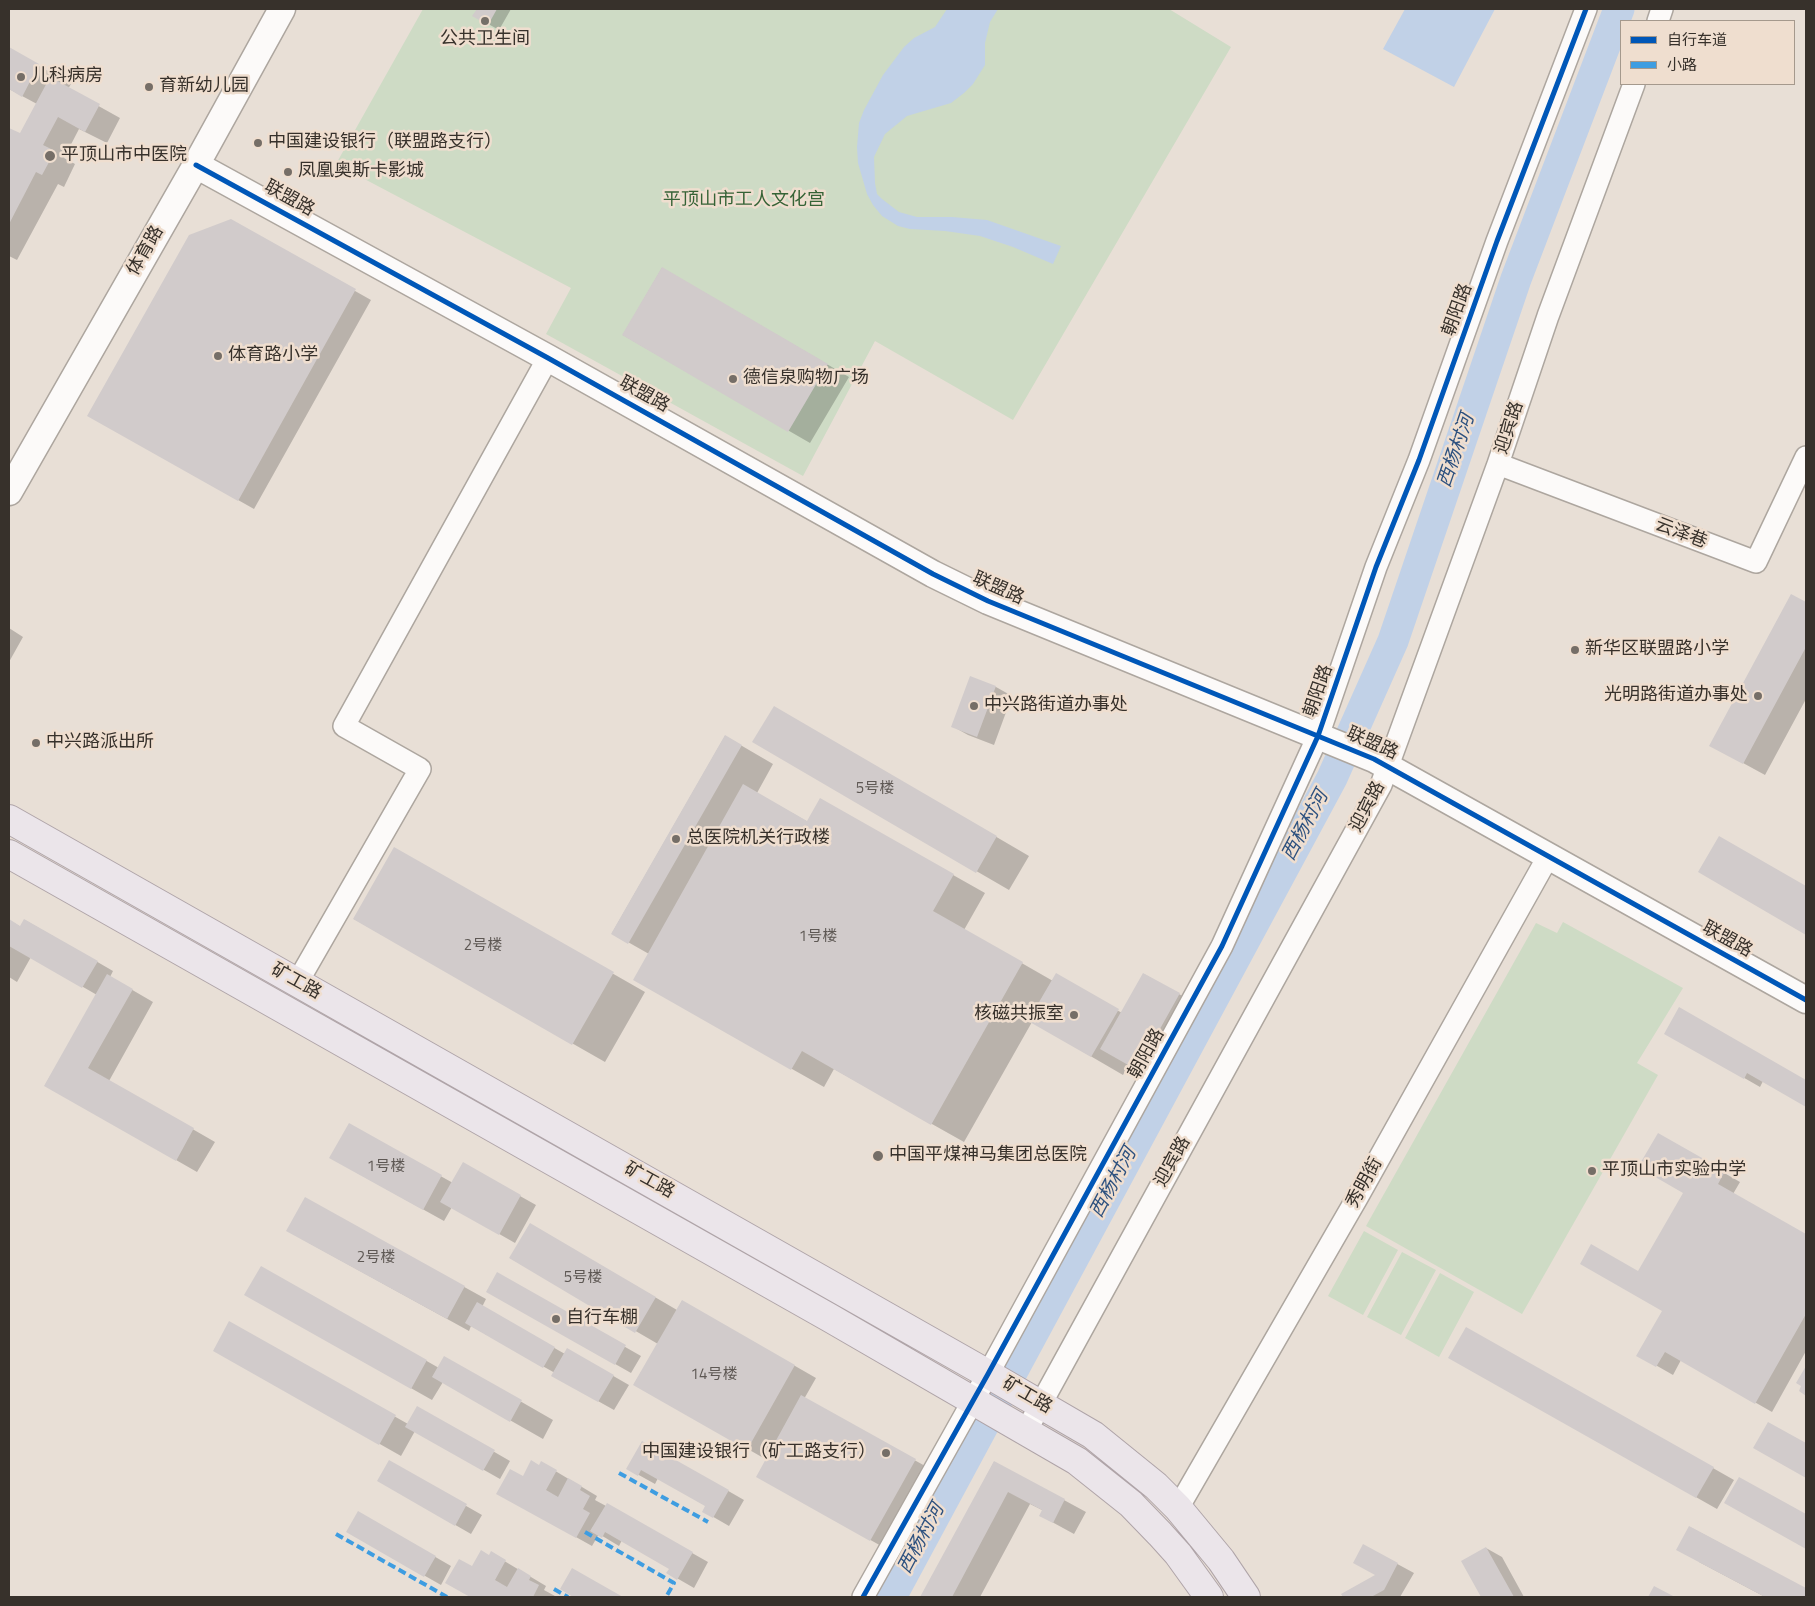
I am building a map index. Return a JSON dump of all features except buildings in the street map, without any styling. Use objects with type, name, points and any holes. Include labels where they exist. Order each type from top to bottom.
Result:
[{"type":"main road","name":"矿工路","points":[[9,819],[1093,1435],[1156,1486],[1178,1508],[1221,1560],[1246,1597]]},
{"type":"main road","name":"矿工路","points":[[9,854],[1017,1425],[1077,1461],[1131,1504],[1178,1554],[1209,1597]]},
{"type":"street","name":"体育路","points":[[9,492],[196,165],[282,9]]},
{"type":"street","name":"朝阳路","points":[[863,1597],[988,1374],[1222,946],[1322,737],[1376,567],[1419,460],[1497,241],[1586,9]]},
{"type":"street","name":"迎宾路","points":[[1017,1425],[1381,785],[1382,762],[1498,464],[1548,316],[1634,85]]},
{"type":"street","name":"联盟路","points":[[196,165],[548,358],[933,574],[988,601],[1382,762],[1806,1000]]},
{"type":"street","points":[[297,982],[420,769],[344,726],[548,358]]},
{"type":"street","name":"云泽巷","points":[[1498,464],[1756,562],[1806,457]]},
{"type":"street","name":"秀明街","points":[[1178,1508],[1362,1190],[1549,855]]},
{"type":"green space","name":"平顶山市工人文化宫","points":[[423,9],[1169,9],[1231,47],[1013,420],[875,341],[803,476],[546,334],[571,288],[336,164]]},
{"type":"green space","points":[[1563,922],[1683,988],[1637,1063],[1658,1075],[1522,1314],[1366,1226],[1536,923],[1557,933]]},
{"type":"green space","points":[[1364,1231],[1398,1250],[1363,1315],[1328,1296]]},
{"type":"green space","points":[[1402,1252],[1436,1270],[1401,1335],[1367,1317]]},
{"type":"green space","points":[[1440,1273],[1474,1292],[1439,1357],[1405,1338]]},
{"type":"water","points":[[947,9],[998,9],[990,22],[985,43],[985,65],[973,84],[951,103],[907,116],[885,134],[874,157],[877,194],[899,212],[917,217],[987,220],[1061,246],[1053,264],[1013,247],[980,236],[910,229],[898,226],[882,216],[867,194],[858,163],[857,147],[859,123],[864,110],[883,75],[904,47],[914,38],[935,27]]},
{"type":"water","points":[[1405,9],[1495,9],[1454,87],[1383,49]]},
{"type":"waterway","name":"西杨村河","points":[[891,1597],[1332,778],[1393,641],[1516,279],[1619,9]]},
{"type":"marked path","points":[[619,1473],[708,1522]]},
{"type":"marked path","points":[[585,1532],[674,1583],[666,1597]]},
{"type":"marked path","points":[[336,1534],[447,1597]]},
{"type":"marked path","points":[[554,1589],[568,1597]]},
{"type":"cycle path","points":[[863,1597],[988,1374],[1222,946],[1318,736],[1376,567],[1419,460],[1497,241],[1586,9]]},
{"type":"cycle path","points":[[196,165],[548,358],[933,574],[988,601],[1374,759],[1806,1000]]},
{"type":"place","name":"公共卫生间","points":[[485,21]]},
{"type":"place","name":"儿科病房","points":[[21,77]]},
{"type":"place","name":"育新幼儿园","points":[[149,87]]},
{"type":"place","name":"中国建设银行（联盟路支行）","points":[[258,143]]},
{"type":"place","name":"平顶山市中医院","points":[[50,156]]},
{"type":"place","name":"凤凰奥斯卡影城","points":[[288,172]]},
{"type":"place","name":"体育路小学","points":[[218,356]]},
{"type":"place","name":"德信泉购物广场","points":[[733,379]]},
{"type":"place","name":"新华区联盟路小学","points":[[1575,650]]},
{"type":"place","name":"光明路街道办事处","points":[[1758,696]]},
{"type":"place","name":"中兴路街道办事处","points":[[974,706]]},
{"type":"place","name":"中兴路派出所","points":[[36,743]]},
{"type":"place","name":"总医院机关行政楼","points":[[676,839]]},
{"type":"place","name":"核磁共振室","points":[[1074,1015]]},
{"type":"place","name":"中国平煤神马集团总医院","points":[[878,1156]]},
{"type":"place","name":"平顶山市实验中学","points":[[1592,1171]]},
{"type":"place","name":"自行车棚","points":[[556,1319]]},
{"type":"place","name":"中国建设银行（矿工路支行）","points":[[886,1453]]}]
